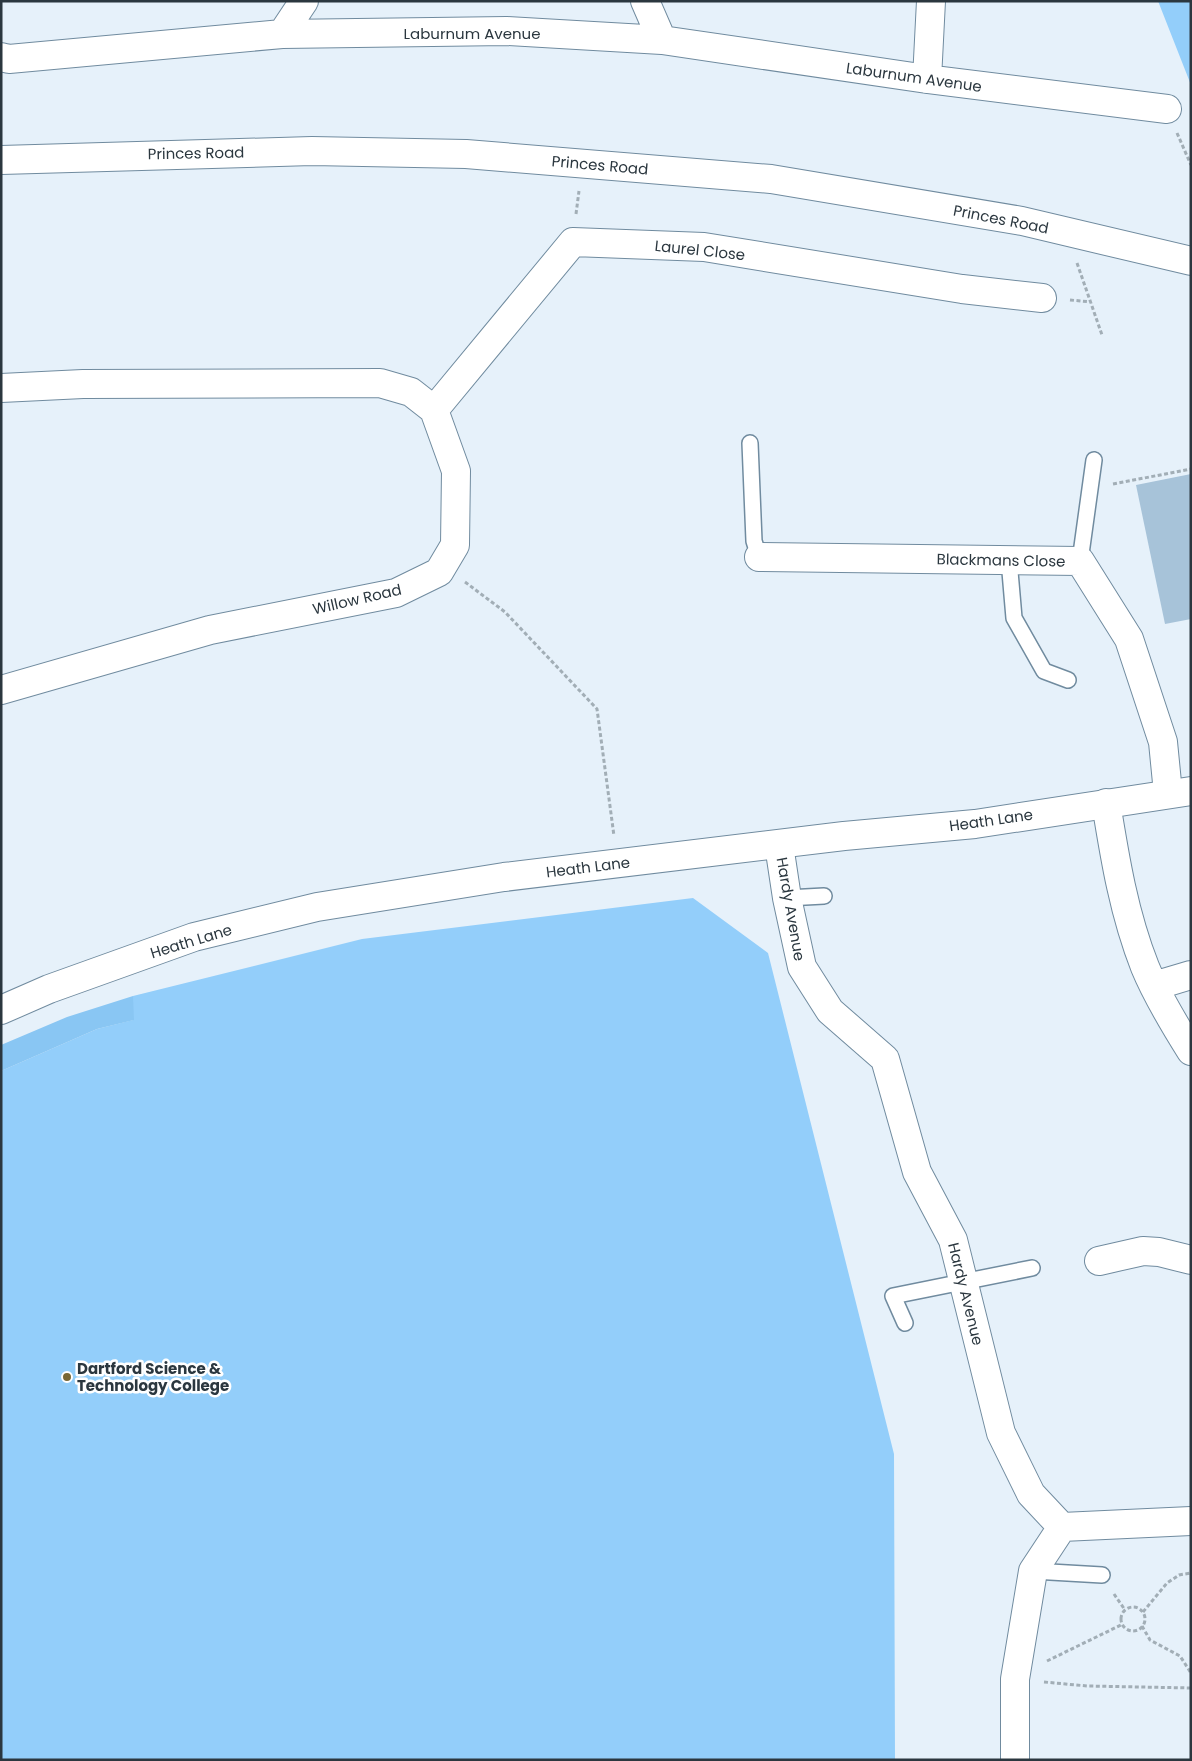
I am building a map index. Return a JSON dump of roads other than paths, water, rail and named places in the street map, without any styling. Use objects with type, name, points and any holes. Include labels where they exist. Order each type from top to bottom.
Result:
[{"type":"street","points":[[282,34],[304,1]]},
{"type":"street","points":[[645,1],[662,40]]},
{"type":"street","points":[[926,79],[931,1]]},
{"type":"street","name":"Laburnum Avenue","points":[[1,57],[9,59],[282,34],[507,31],[662,40],[926,79],[1167,109]]},
{"type":"street","name":"Princes Road","points":[[1,160],[312,151],[456,154],[761,178],[1022,221],[1191,261]]},
{"type":"street","name":"Laurel Close","points":[[434,410],[573,242],[704,247],[962,288],[1042,298]]},
{"type":"street","points":[[1,388],[83,384],[380,383],[411,392],[434,410]]},
{"type":"street","name":"Willow Road","points":[[1,690],[210,630],[396,593],[439,572],[455,545],[456,471],[434,410]]},
{"type":"street","name":"Blackmans Close","points":[[759,557],[1080,561],[1129,639],[1180,792]]},
{"type":"street","name":"Heath Lane","points":[[1,1010],[49,989],[194,937],[316,907],[504,877],[844,836],[975,824],[1180,792]]},
{"type":"street","points":[[1106,803],[1127,914],[1140,954],[1154,986],[1191,1051]]},
{"type":"street","name":"Hardy Avenue","points":[[779,845],[787,898],[802,967],[830,1011],[885,1059],[917,1172],[953,1240],[1002,1433],[1031,1494],[1062,1527]]},
{"type":"street","points":[[1154,986],[1191,975]]},
{"type":"street","points":[[1099,1261],[1143,1251],[1191,1260]]},
{"type":"street","points":[[1015,1760],[1015,1679],[1033,1571],[1062,1527],[1191,1520]]},
{"type":"lane","points":[[750,443],[754,541],[759,557]]},
{"type":"lane","points":[[1080,561],[1094,460]]},
{"type":"lane","points":[[1009,560],[1014,618],[1044,671],[1068,680]]},
{"type":"lane","points":[[787,898],[824,896]]},
{"type":"lane","points":[[905,1323],[893,1296],[1032,1268]]},
{"type":"lane","points":[[1033,1571],[1102,1575]]},
{"type":"place","name":"Dartford Science & Technology College","points":[[67,1377]]}]
